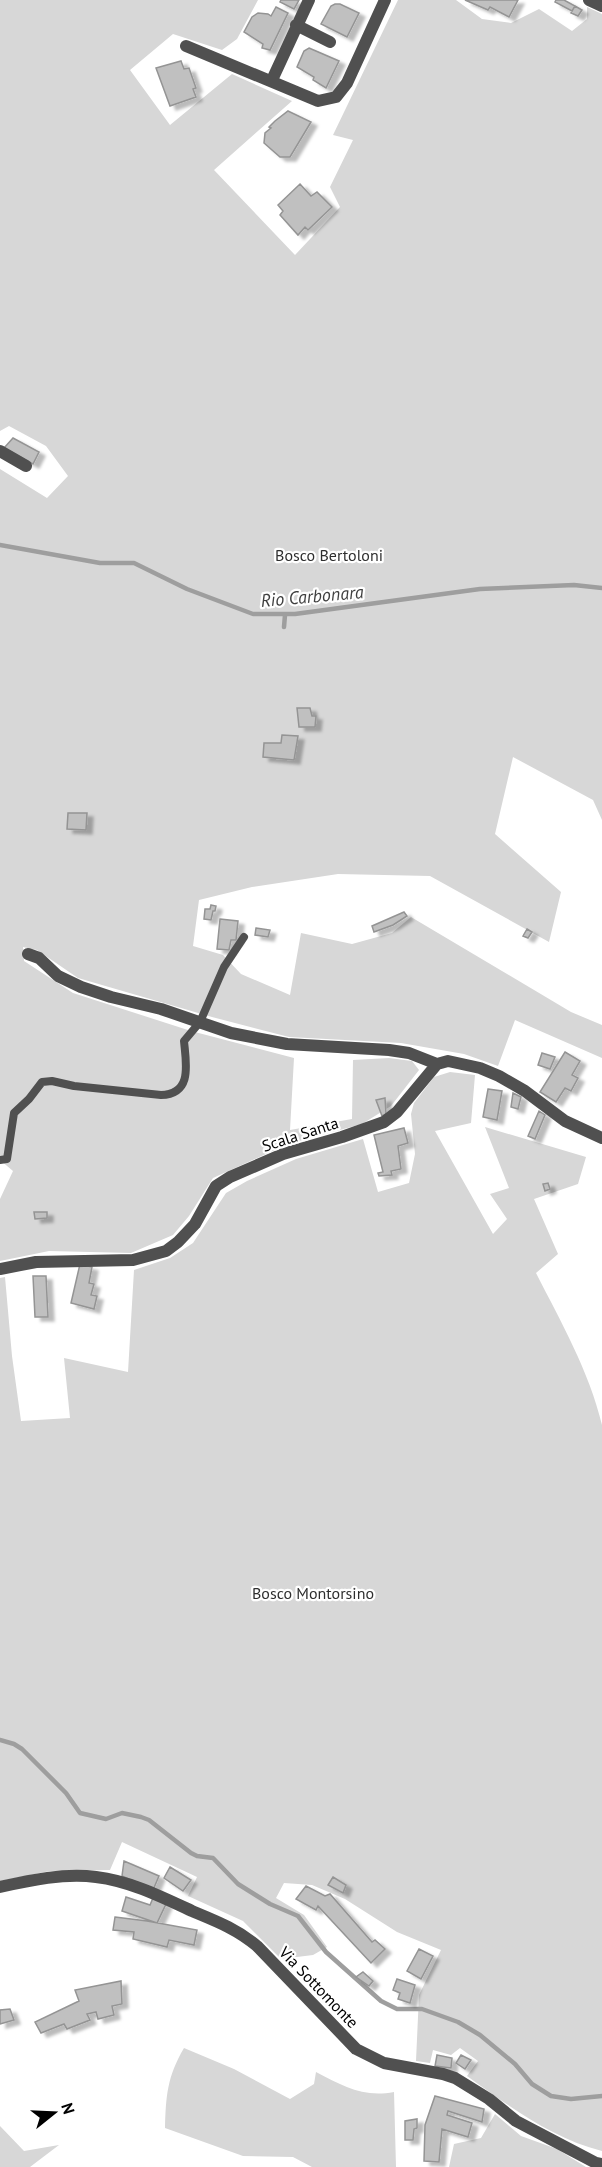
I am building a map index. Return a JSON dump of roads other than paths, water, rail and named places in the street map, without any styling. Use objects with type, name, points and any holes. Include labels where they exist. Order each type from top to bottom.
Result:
[{"type":"street","points":[[272,80],[309,0]]},
{"type":"street","points":[[186,46],[318,101],[336,97],[347,83],[385,0]]},
{"type":"street","points":[[590,0],[602,6]]},
{"type":"street","points":[[296,25],[330,42]]},
{"type":"street","points":[[0,451],[26,466]]},
{"type":"street","points":[[28,954],[39,958],[58,976],[81,987],[161,1009],[231,1033],[287,1044],[389,1050],[409,1053],[437,1064],[448,1061],[480,1068],[525,1091],[565,1121],[602,1138]]},
{"type":"street","name":"Scala Santa","points":[[0,1269],[36,1262],[134,1260],[166,1251],[190,1231],[216,1186],[283,1154],[384,1122],[397,1112],[437,1064]]},
{"type":"street","name":"Via Sottomonte","points":[[0,1887],[52,1877],[96,1877],[137,1888],[217,1921],[243,1935],[257,1946],[356,2049],[384,2063],[455,2078],[489,2099],[516,2121],[596,2163],[602,2163]]},
{"type":"lane","points":[[0,1160],[7,1159],[14,1113],[42,1082],[51,1081],[74,1086],[161,1095],[171,1095],[177,1090],[187,1070],[184,1041],[200,1022],[224,967],[244,937]]},
{"type":"waterway","name":"Rio Carbonara","points":[[0,545],[100,563],[134,563],[187,589],[253,614],[295,614],[480,589],[574,585],[602,588]]},
{"type":"waterway","points":[[284,627],[285,615]]},
{"type":"waterway","points":[[0,1740],[22,1749],[66,1793],[80,1813],[106,1819],[122,1813],[149,1820],[191,1853],[213,1858],[238,1884],[270,1904],[298,1916],[326,1952],[381,2001],[397,2009],[422,2009],[458,2022],[480,2035],[515,2064],[532,2084],[551,2096],[571,2099],[602,2096]]},
{"type":"park label","name":"Bosco Bertoloni","points":[[329,555]]},
{"type":"park label","name":"Bosco Montorsino","points":[[313,1593]]}]
